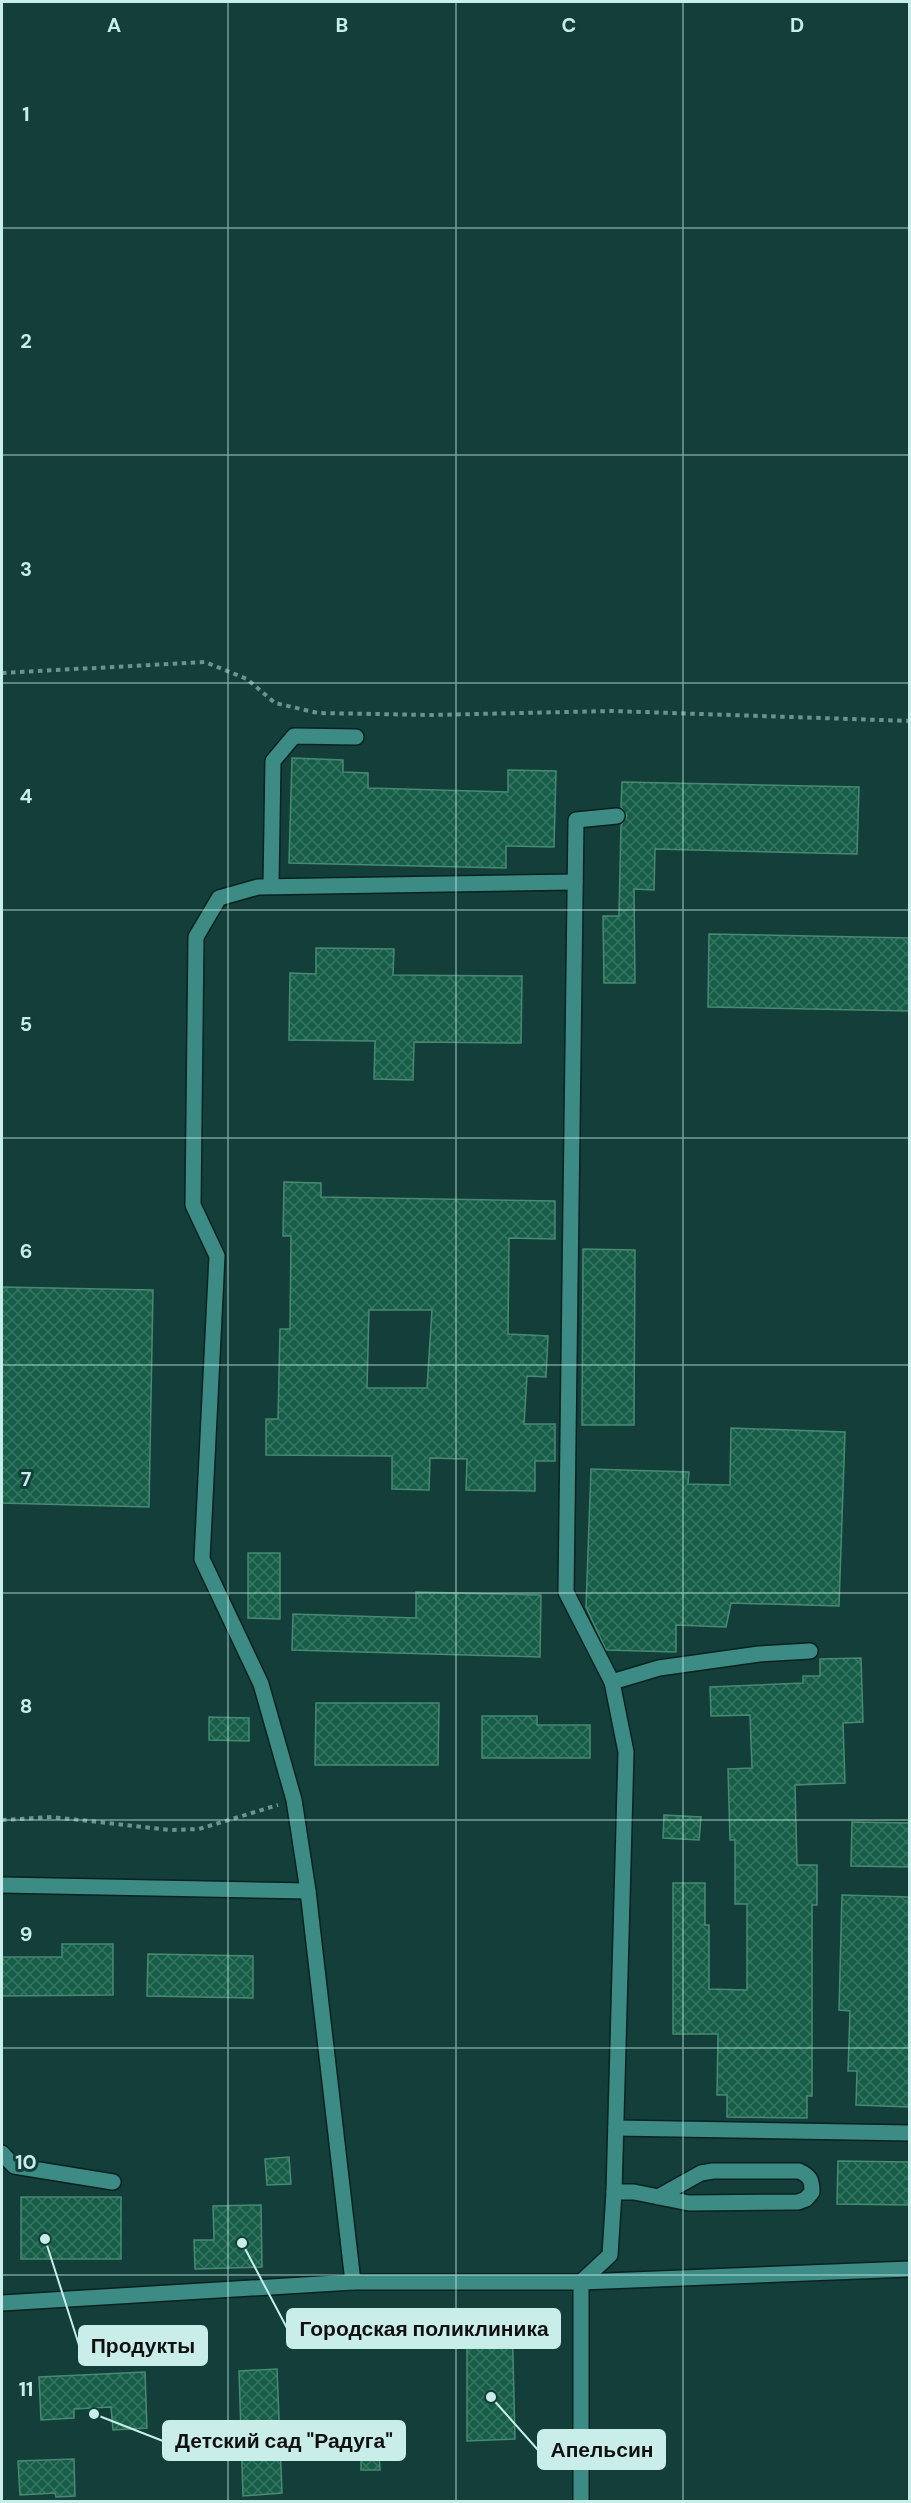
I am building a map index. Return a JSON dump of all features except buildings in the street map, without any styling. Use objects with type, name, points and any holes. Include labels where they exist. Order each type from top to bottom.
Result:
[{"type":"street","points":[[271,886],[273,761],[294,736],[356,737]]},
{"type":"street","points":[[581,2502],[581,2282],[610,2255],[614,2192],[626,1752],[612,1682],[566,1592],[576,820],[617,816]]},
{"type":"street","points":[[353,2282],[308,1891],[294,1800],[261,1684],[202,1559],[218,1256],[193,1204],[196,937],[219,898],[271,886],[575,882]]},
{"type":"street","points":[[612,1682],[659,1668],[759,1654],[810,1651]]},
{"type":"street","points":[[2,1885],[308,1891]]},
{"type":"street","points":[[616,2128],[909,2133]]},
{"type":"street","points":[[2,2153],[14,2166],[113,2182]]},
{"type":"street","points":[[614,2192],[634,2192],[658,2197],[689,2203],[798,2202],[806,2199],[812,2192],[812,2181],[799,2171],[712,2171],[701,2173],[658,2197]]},
{"type":"street","points":[[2,2303],[353,2282],[581,2282],[909,2269]]},
{"type":"path","points":[[2,673],[206,662],[247,679],[275,703],[318,713],[431,715],[612,711],[909,721]]},
{"type":"path","points":[[2,1820],[52,1817],[171,1830],[199,1829],[294,1800]]},
{"type":"place","name":"Продукты","points":[[45,2239]]},
{"type":"place","name":"Городская поликлиника","points":[[242,2243]]},
{"type":"place","name":"Апельсин","points":[[491,2397]]},
{"type":"place","name":"Детский сад \"Радуга\"","points":[[94,2414]]}]
